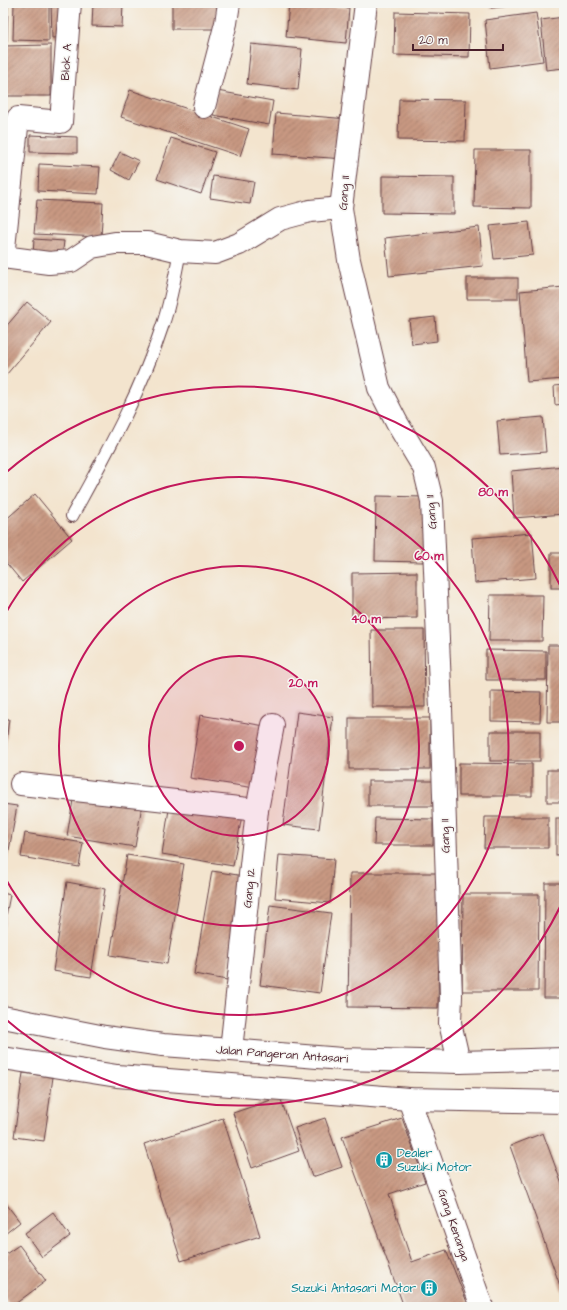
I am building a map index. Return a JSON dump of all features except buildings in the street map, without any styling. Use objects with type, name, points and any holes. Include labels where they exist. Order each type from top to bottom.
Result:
[{"type":"main road","name":"Blok A","points":[[70,3],[61,122],[18,118],[3,257],[49,263],[70,261],[92,247],[115,242],[147,243],[180,250]]},
{"type":"main road","points":[[204,108],[226,23],[228,3]]},
{"type":"main road","name":"Gang 11","points":[[366,3],[340,208],[349,260],[378,388],[424,468],[432,501],[451,996],[450,1022],[459,1062]]},
{"type":"main road","points":[[180,250],[215,253],[239,244],[280,220],[310,211],[340,208]]},
{"type":"main road","name":"Gang 12","points":[[231,1050],[257,810],[272,725]]},
{"type":"main road","points":[[21,784],[257,810]]},
{"type":"main road","name":"Jalan Pangeran Antasari","points":[[3,1017],[105,1037],[163,1045],[342,1059],[459,1062],[564,1059]]},
{"type":"main road","points":[[3,1058],[117,1076],[409,1099],[564,1102]]},
{"type":"main road","name":"Gang Kenanga","points":[[409,1099],[482,1307]]},
{"type":"lane","points":[[72,516],[116,436],[144,378],[164,323],[180,250]]},
{"type":"place","name":"Dealer Suzuki Motor","points":[[384,1160]]},
{"type":"place","name":"Suzuki Antasari Motor","points":[[429,1288]]}]
